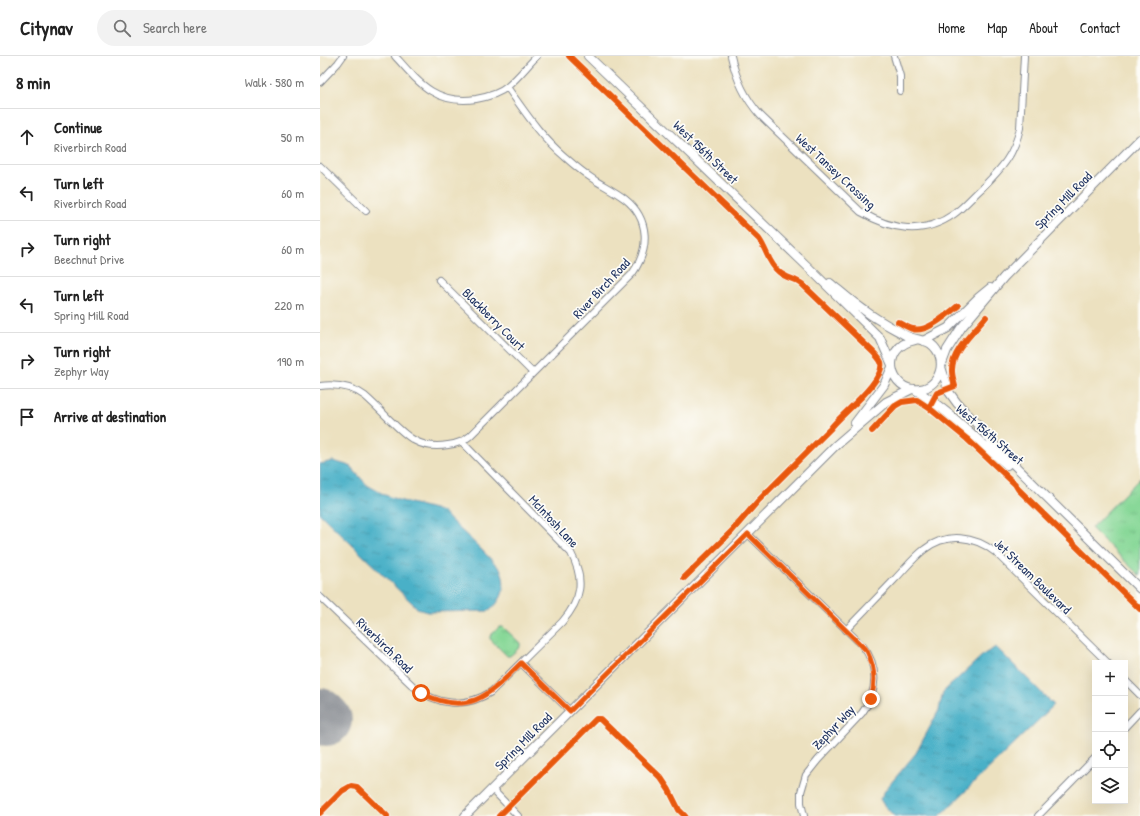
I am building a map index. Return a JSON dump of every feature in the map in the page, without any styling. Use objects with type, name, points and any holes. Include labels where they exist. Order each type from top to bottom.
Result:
[{"type":"street","points":[[320,82],[343,56]]},
{"type":"street","points":[[395,56],[429,91],[447,99],[456,100],[484,98],[499,92],[507,87],[537,56]]},
{"type":"street","name":"West 156th Street","points":[[588,56],[880,338],[892,366]]},
{"type":"street","name":"West Tansey Crossing","points":[[731,56],[739,84],[746,97],[760,115],[861,212],[880,223],[905,228],[932,225],[955,214],[1002,167],[1009,158],[1020,128],[1024,56]]},
{"type":"street","points":[[894,56],[900,76],[900,91]]},
{"type":"street","name":"River Birch Road","points":[[462,442],[470,436],[632,274],[640,262],[645,246],[641,219],[631,204],[581,171],[564,157],[532,122],[507,87]]},
{"type":"street","name":"Spring Mill Road","points":[[941,366],[947,350],[961,328],[1004,277],[1140,139]]},
{"type":"street","points":[[320,166],[366,211]]},
{"type":"street","name":"West 156th Street","points":[[807,266],[864,311],[919,340]]},
{"type":"street","name":"Spring Mill Road","points":[[919,340],[948,328],[979,297],[1004,277]]},
{"type":"street","name":"Blackberry Court","points":[[439,280],[533,373]]},
{"type":"street","points":[[919,340],[930,344],[936,350],[940,357],[941,366],[935,381],[929,386],[913,389],[898,381],[894,374],[892,359],[901,345],[907,341],[919,340]]},
{"type":"street","name":"Spring Mill Road","points":[[465,816],[836,445],[863,414],[884,385],[892,366]]},
{"type":"street","name":"West 156th Street","points":[[941,366],[949,392],[998,449],[1140,589]]},
{"type":"street","points":[[320,386],[340,385],[358,391],[365,396],[403,434],[423,445],[434,447],[462,442]]},
{"type":"street","name":"West 156th Street","points":[[913,389],[936,403],[962,423],[1004,462],[1049,500]]},
{"type":"street","name":"Spring Mill Road","points":[[836,445],[886,402],[913,389]]},
{"type":"street","name":"McIntosh Lane","points":[[462,442],[563,544],[571,553],[579,570],[579,591],[577,601],[572,610],[521,663]]},
{"type":"street","name":"Zephyr Way","points":[[748,534],[862,645],[871,660],[875,680],[874,691],[868,706],[806,775],[801,792],[801,803],[804,816]]},
{"type":"street","name":"Jet Stream Boulevard","points":[[846,630],[924,550],[941,540],[960,538],[970,539],[982,543],[995,552],[1105,660]]},
{"type":"street","name":"Riverbirch Road","points":[[320,597],[413,686],[421,693],[434,700],[448,704],[460,704],[482,698],[498,686],[521,663]]},
{"type":"street","points":[[521,663],[570,711]]},
{"type":"street","points":[[1128,683],[1140,695]]},
{"type":"street","points":[[1128,724],[1140,711]]},
{"type":"street","points":[[1038,816],[1092,761]]},
{"type":"street","points":[[492,789],[518,816]]},
{"type":"green space","points":[[1140,478],[1140,576],[1091,528]]},
{"type":"green space","points":[[499,627],[503,627],[520,643],[520,647],[510,656],[507,656],[490,639],[490,636]]},
{"type":"water","points":[[333,461],[350,466],[367,485],[385,495],[442,512],[501,570],[504,588],[501,598],[494,607],[489,611],[427,612],[417,608],[320,514],[320,464]]},
{"type":"water","points":[[996,647],[1054,705],[940,816],[894,816],[880,799],[886,789],[916,753],[939,710],[943,692],[984,654]]},
{"type":"runway","points":[[320,714],[326,720]]},
{"type":"cycle path","points":[[569,56],[759,239],[770,261],[779,272],[802,284],[873,352],[881,362],[881,370],[877,379],[870,388],[758,501],[732,531],[684,578]]},
{"type":"cycle path","points":[[898,322],[913,329],[924,328],[937,322],[958,306]]},
{"type":"cycle path","points":[[929,408],[937,393],[955,386],[952,371],[955,356],[964,342],[986,317]]},
{"type":"cycle path","points":[[872,431],[895,406],[902,402],[917,400],[967,439],[1015,484],[1018,489],[1140,609]]},
{"type":"cycle path","points":[[499,816],[596,719],[600,719],[661,778],[679,810],[685,816]]},
{"type":"cycle path","points":[[320,813],[342,791],[351,786],[357,787],[387,816]]},
{"type":"route","points":[[421,693],[434,700],[448,704],[471,702],[482,698],[491,692],[521,663],[570,711],[748,534],[867,651],[874,669],[875,680],[874,691],[871,699]]}]
